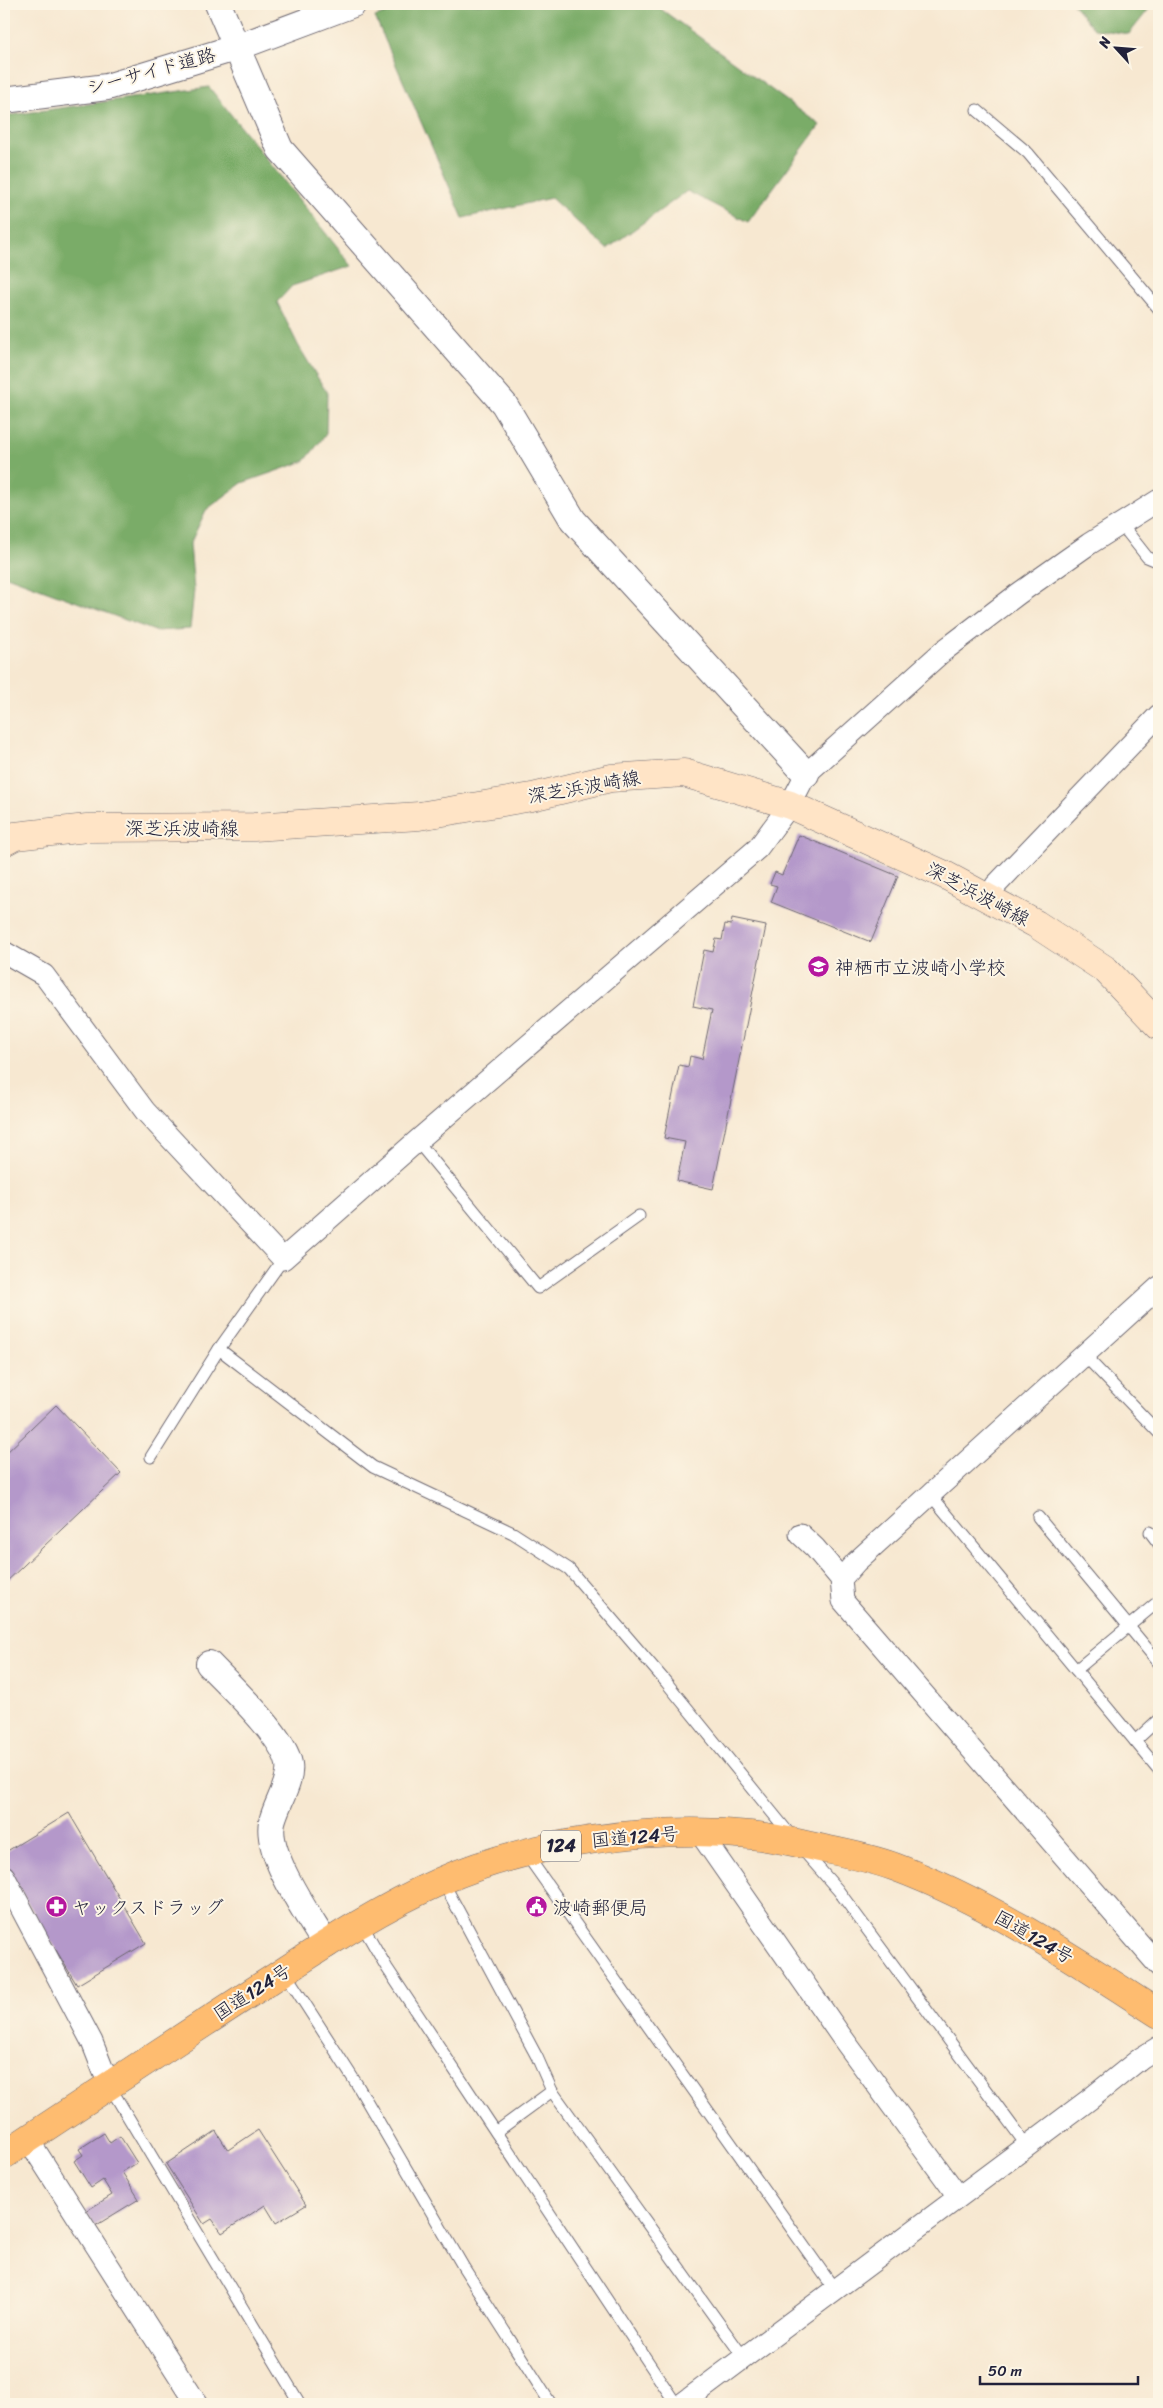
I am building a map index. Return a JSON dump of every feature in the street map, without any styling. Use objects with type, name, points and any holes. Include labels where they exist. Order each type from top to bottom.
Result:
[{"type":"highway","name":"国道124号","points":[[4,2155],[284,1971],[361,1923],[442,1880],[526,1854],[582,1841],[644,1833],[751,1835],[797,1843],[892,1866],[935,1883],[1036,1937],[1159,2014]]},
{"type":"main road","name":"深芝浜波崎線","points":[[4,842],[15,836],[88,828],[254,827],[419,816],[532,797],[611,778],[684,773],[790,806],[944,875],[988,898],[1036,924],[1106,970],[1159,1026]]},
{"type":"street","points":[[218,4],[280,149],[504,404],[573,520],[806,774]]},
{"type":"street","name":"シーサイド道路","points":[[4,100],[107,87],[238,47],[353,4]]},
{"type":"street","points":[[4,952],[44,974],[145,1111],[283,1259],[417,1141],[758,848],[790,806],[806,774],[942,652],[1018,594],[1120,524],[1159,500]]},
{"type":"street","points":[[988,898],[996,884],[1159,715]]},
{"type":"street","points":[[841,1579],[856,1562],[930,1494],[1085,1356],[1159,1287]]},
{"type":"street","points":[[800,1534],[815,1548],[841,1579],[843,1601],[1159,1966]]},
{"type":"street","points":[[210,1664],[262,1721],[283,1748],[289,1763],[290,1775],[277,1804],[272,1824],[272,1844],[278,1862],[326,1945]]},
{"type":"street","points":[[700,1833],[842,2036],[958,2196]]},
{"type":"street","points":[[4,1876],[92,2042],[109,2085]]},
{"type":"street","points":[[682,2404],[1090,2099],[1141,2058],[1159,2047]]},
{"type":"street","points":[[28,2138],[197,2404]]},
{"type":"lane","points":[[977,110],[1028,153],[1159,309]]},
{"type":"lane","points":[[1120,524],[1146,557],[1159,562]]},
{"type":"lane","points":[[417,1141],[538,1288],[639,1216]]},
{"type":"lane","points":[[151,1457],[219,1349],[283,1259]]},
{"type":"lane","points":[[219,1349],[373,1467],[513,1533],[569,1569],[666,1682],[797,1843],[838,1890],[1027,2146]]},
{"type":"lane","points":[[1085,1356],[1159,1433]]},
{"type":"lane","points":[[930,1494],[1159,1770]]},
{"type":"lane","points":[[1038,1517],[1159,1663]]},
{"type":"lane","points":[[1150,1532],[1159,1544]]},
{"type":"lane","points":[[1076,1670],[1159,1601]]},
{"type":"lane","points":[[1135,1741],[1159,1719]]},
{"type":"lane","points":[[526,1854],[836,2290]]},
{"type":"lane","points":[[442,1880],[537,2057],[552,2091],[744,2358]]},
{"type":"lane","points":[[361,1923],[387,1968],[676,2404]]},
{"type":"lane","points":[[284,1971],[358,2086],[464,2268],[551,2404]]},
{"type":"lane","points":[[109,2085],[300,2404]]},
{"type":"lane","points":[[496,2132],[552,2091]]},
{"type":"green space","points":[[413,4],[654,4],[820,125],[748,222],[687,191],[607,249],[551,198],[463,218],[375,17]]},
{"type":"green space","points":[[1073,4],[1153,4],[1129,34],[1094,29]]},
{"type":"green space","points":[[209,87],[352,266],[292,286],[277,302],[298,345],[327,393],[326,434],[305,461],[242,483],[206,510],[190,544],[194,590],[190,629],[155,631],[4,575],[4,116]]},
{"type":"building","points":[[799,835],[898,876],[871,942],[771,902],[777,886],[770,884],[775,872],[782,875]]},
{"type":"building","points":[[732,919],[766,926],[713,1189],[677,1181],[685,1142],[664,1138],[679,1065],[688,1067],[690,1056],[702,1059],[712,1010],[693,1006],[704,950],[713,952],[716,939],[722,940],[725,924],[731,925]]},
{"type":"building","points":[[56,1405],[121,1473],[4,1584],[4,1455]]},
{"type":"building","points":[[69,1813],[146,1943],[77,1985],[4,1863],[4,1853]]},
{"type":"building","points":[[258,2130],[306,2205],[276,2223],[265,2205],[222,2233],[212,2219],[204,2224],[166,2164],[216,2131],[228,2150]]},
{"type":"building","points":[[104,2133],[110,2143],[120,2136],[137,2163],[122,2172],[139,2199],[95,2226],[86,2211],[112,2195],[103,2180],[91,2188],[74,2161],[83,2155],[79,2149]]},
{"type":"place","name":"神栖市立波崎小学校","points":[[819,967]]},
{"type":"place","name":"ヤックスドラッグ","points":[[56,1907]]},
{"type":"place","name":"波崎郵便局","points":[[537,1907]]}]
